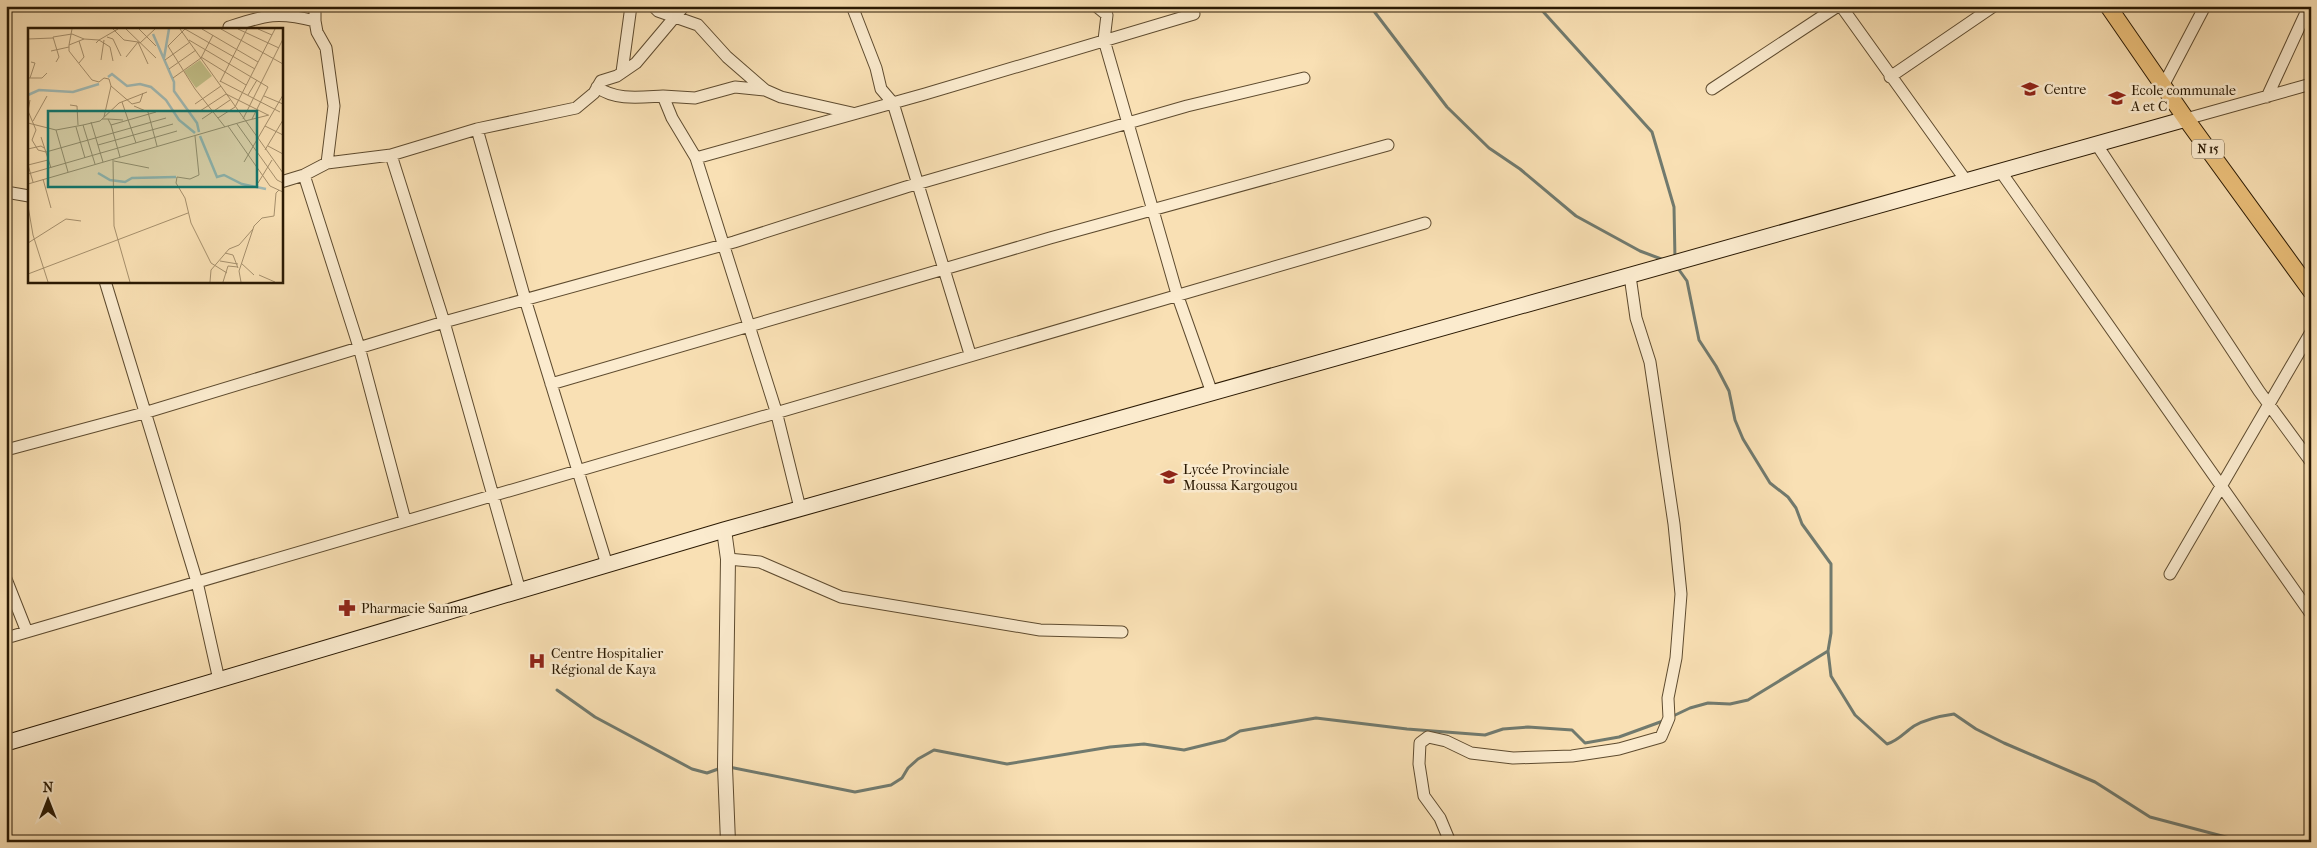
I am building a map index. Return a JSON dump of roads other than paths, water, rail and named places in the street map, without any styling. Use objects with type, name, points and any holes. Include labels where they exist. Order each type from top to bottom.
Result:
[{"type":"main road","name":"N 15","points":[[2108,6],[2186,119],[2311,291]]},
{"type":"main road","points":[[6,743],[800,508],[2186,119]]},
{"type":"street","points":[[315,6],[315,21],[326,48],[334,106],[327,163]]},
{"type":"street","points":[[622,72],[631,6]]},
{"type":"street","points":[[653,6],[658,11],[698,25],[727,57],[765,90],[781,97],[855,113]]},
{"type":"street","points":[[282,182],[304,175],[327,163],[391,155],[477,129],[576,108],[602,81],[636,63],[684,6]]},
{"type":"street","points":[[852,6],[876,68],[881,90],[893,103],[970,354]]},
{"type":"street","points":[[1096,6],[1107,15],[1104,40],[1177,294],[1212,393]]},
{"type":"street","points":[[1712,89],[1839,6],[1967,182]]},
{"type":"street","points":[[1890,77],[1994,6]]},
{"type":"street","points":[[2163,86],[2205,6]]},
{"type":"street","points":[[2267,96],[2309,6]]},
{"type":"street","points":[[229,27],[261,16],[289,14],[315,21]]},
{"type":"street","points":[[696,158],[893,103],[1194,14]]},
{"type":"street","points":[[6,450],[144,413],[359,346],[724,245],[918,183],[1187,106],[1304,78]]},
{"type":"street","points":[[598,87],[608,95],[634,98],[663,96],[695,98],[735,87],[765,90]]},
{"type":"street","points":[[2186,119],[2267,96],[2309,88]]},
{"type":"street","points":[[663,96],[672,118],[696,158],[776,411],[800,508]]},
{"type":"street","points":[[477,129],[525,299],[606,565]]},
{"type":"street","points":[[551,384],[944,269],[1388,145]]},
{"type":"street","points":[[2097,145],[2269,404],[2311,462]]},
{"type":"street","points":[[391,155],[444,322],[520,591]]},
{"type":"street","points":[[2001,172],[2311,614]]},
{"type":"street","points":[[304,175],[359,346],[405,520]]},
{"type":"street","points":[[6,192],[28,196]]},
{"type":"street","points":[[6,638],[1425,222]]},
{"type":"street","points":[[1450,842],[1440,818],[1424,796],[1419,754],[1420,743],[1428,738],[1446,741],[1471,754],[1513,758],[1572,756],[1618,749],[1661,736],[1669,718],[1668,698],[1676,658],[1680,594],[1676,541],[1650,362],[1636,318],[1630,276]]},
{"type":"street","points":[[105,282],[197,582],[219,680]]},
{"type":"street","points":[[2170,574],[2311,332]]},
{"type":"street","points":[[724,530],[728,560],[725,767],[728,842]]},
{"type":"street","points":[[728,560],[760,562],[841,597],[1040,630],[1122,632]]},
{"type":"street","points":[[6,579],[27,632]]},
{"type":"waterway","points":[[1370,6],[1447,107],[1489,148],[1520,169],[1576,216],[1640,251],[1664,260]]},
{"type":"waterway","points":[[1538,6],[1652,132],[1674,207],[1675,259]]},
{"type":"waterway","points":[[1677,267],[1687,281],[1699,340],[1729,391],[1735,420],[1743,439],[1770,483],[1788,497],[1796,508],[1802,524],[1831,564],[1831,633],[1828,651],[1831,676],[1855,715],[1887,744],[1898,739],[1919,724],[1933,718],[1954,714],[1976,729],[2004,743],[2095,782],[2150,817],[2241,841],[2254,842]]},
{"type":"waterway","points":[[1671,717],[1690,708],[1708,703],[1730,704],[1748,700],[1828,651]]},
{"type":"waterway","points":[[557,690],[595,717],[692,769],[707,773],[721,768]]},
{"type":"waterway","points":[[729,767],[855,792],[891,785],[902,778],[908,768],[918,759],[934,750],[1007,764],[1110,747],[1144,744],[1184,750],[1225,740],[1240,731],[1316,718],[1407,729],[1485,735],[1503,729],[1528,727],[1572,730],[1585,743],[1619,737],[1663,721]]},
{"type":"place","name":"Centre","points":[[2030,89]]},
{"type":"place","name":"Ecole communale A et C","points":[[2117,98]]},
{"type":"place","name":"Lycée Provinciale Moussa Kargougou","points":[[1169,477]]},
{"type":"place","name":"Pharmacie Sanma","points":[[347,608]]},
{"type":"place","name":"Centre Hospitalier Régional de Kaya","points":[[537,661]]}]
